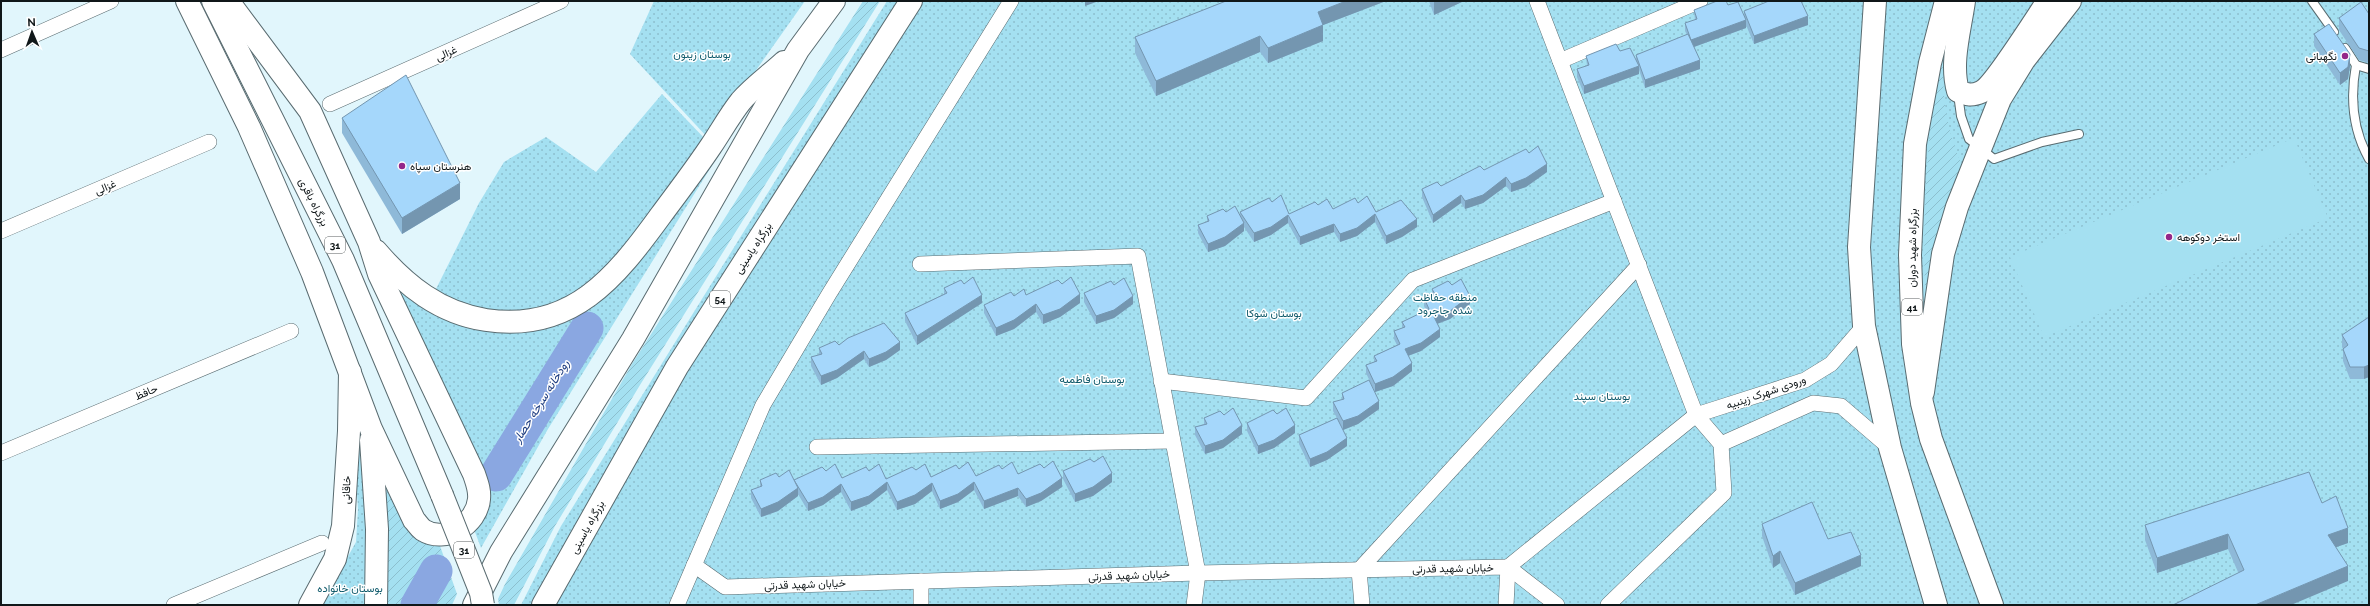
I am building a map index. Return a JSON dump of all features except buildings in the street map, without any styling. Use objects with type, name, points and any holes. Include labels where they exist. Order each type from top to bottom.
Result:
[{"type":"main road","points":[[187,1],[249,127],[312,272],[350,369],[371,429],[414,520],[423,530],[434,533],[447,533],[462,529],[472,517],[479,500],[479,488],[474,474],[379,274],[369,242],[310,111],[228,1]]},
{"type":"main road","name":"بزرگراه باقری","points":[[213,1],[343,260],[442,495],[481,594],[483,605]]},
{"type":"main road","points":[[474,605],[501,552],[633,339],[798,50],[834,1]]},
{"type":"main road","name":"بزرگراه یاسینی","points":[[544,605],[677,367],[911,1]]},
{"type":"main road","points":[[1875,1],[1859,247],[1864,326],[1890,448],[1936,605]]},
{"type":"main road","name":"بزرگراه شهید دوران","points":[[1946,1],[1930,63],[1915,144],[1910,263],[1913,344],[1922,403],[1931,439],[1992,605]]},
{"type":"main road","points":[[1964,1],[1955,63],[1955,80],[1958,92],[1969,96],[1983,92],[2006,63],[2048,1]]},
{"type":"main road","points":[[1922,403],[1943,254],[1957,206],[2000,99],[2024,60],[2070,1]]},
{"type":"main road","points":[[369,242],[390,268],[412,288],[430,301],[448,310],[473,318],[496,321],[541,318],[563,312],[599,288],[634,254],[741,100],[798,50]]},
{"type":"main road","name":"خاقانی","points":[[310,605],[334,559],[343,526],[348,447],[350,369]]},
{"type":"main road","points":[[371,429],[377,529],[376,605]]},
{"type":"street","points":[[1,50],[111,1]]},
{"type":"street","name":"غزالی","points":[[330,104],[561,1]]},
{"type":"street","points":[[677,605],[763,405],[833,287],[1011,1]]},
{"type":"street","points":[[1537,1],[1696,415],[1721,444],[1724,493],[1608,605]]},
{"type":"street","points":[[1560,61],[1700,1]]},
{"type":"street","name":"غزالی","points":[[1,231],[209,142]]},
{"type":"street","points":[[1161,380],[1306,398],[1413,280],[1614,201]]},
{"type":"street","points":[[920,264],[1138,256],[1198,573],[1194,605]]},
{"type":"street","points":[[1362,605],[1359,570],[1639,266]]},
{"type":"street","name":"ورودی شهرک زینبیه","points":[[1696,415],[1805,380],[1831,364],[1864,326]]},
{"type":"street","name":"حافظ","points":[[1,453],[291,331]]},
{"type":"street","points":[[1721,444],[1813,403],[1841,406],[1890,448]]},
{"type":"street","points":[[1506,605],[1508,567],[1696,415]]},
{"type":"street","points":[[818,447],[1172,441]]},
{"type":"street","points":[[174,605],[322,543]]},
{"type":"street","name":"خیابان شهید قدرتی","points":[[694,565],[725,587],[1198,573],[1508,567],[1558,605]]},
{"type":"street","points":[[921,581],[922,605]]},
{"type":"lane","points":[[2312,1],[2356,65],[2369,69]]},
{"type":"lane","points":[[2356,65],[2352,106],[2359,142],[2369,159]]},
{"type":"lane","points":[[1958,92],[1961,116],[1969,139],[1994,159],[2042,142],[2079,134]]},
{"type":"green space","name":"بوستان زیتون","points":[[654,1],[805,1],[708,138],[630,54]]},
{"type":"green space","points":[[863,1],[880,1],[640,385],[555,526],[514,605],[499,605],[498,599],[505,584],[632,364]]},
{"type":"green space","name":"منطقه حفاظت شده جاجرود","points":[[887,1],[2369,1],[2369,605],[521,605],[561,526]]},
{"type":"green space","points":[[1943,54],[1944,96],[1948,123],[1961,163],[1942,219],[1926,317],[1924,251],[1928,152]]},
{"type":"green space","points":[[662,94],[707,141],[631,248],[565,304],[496,317],[433,295],[479,203],[504,162],[546,137],[596,172]]},
{"type":"green space","points":[[749,106],[548,429],[481,548],[472,524],[480,514],[385,272],[439,315],[571,314]]},
{"type":"green space","name":"استخر دوکوهه","points":[[2294,138],[2328,218],[2044,337],[2010,257]]},
{"type":"green space","name":"بوستان خانواده","points":[[353,434],[358,434],[367,526],[367,605],[321,605],[356,542],[358,509]]},
{"type":"green space","points":[[379,460],[439,543],[457,594],[452,605],[385,605]]},
{"type":"waterway","name":"رودخانه سرخه حصار","points":[[496,475],[587,328]]},
{"type":"waterway","name":"رودخانه سرخه حصار","points":[[417,605],[436,571]]},
{"type":"place","name":"نگهبانی","points":[[2345,56]]},
{"type":"place","name":"هنرستان سپاه","points":[[402,166]]},
{"type":"place","name":"استخر دوکوهه","points":[[2169,237]]},
{"type":"park label","name":"بوستان شوکا","points":[[1274,313]]},
{"type":"park label","name":"بوستان فاطمیه","points":[[1092,379]]},
{"type":"park label","name":"بوستان سپند","points":[[1602,396]]}]
